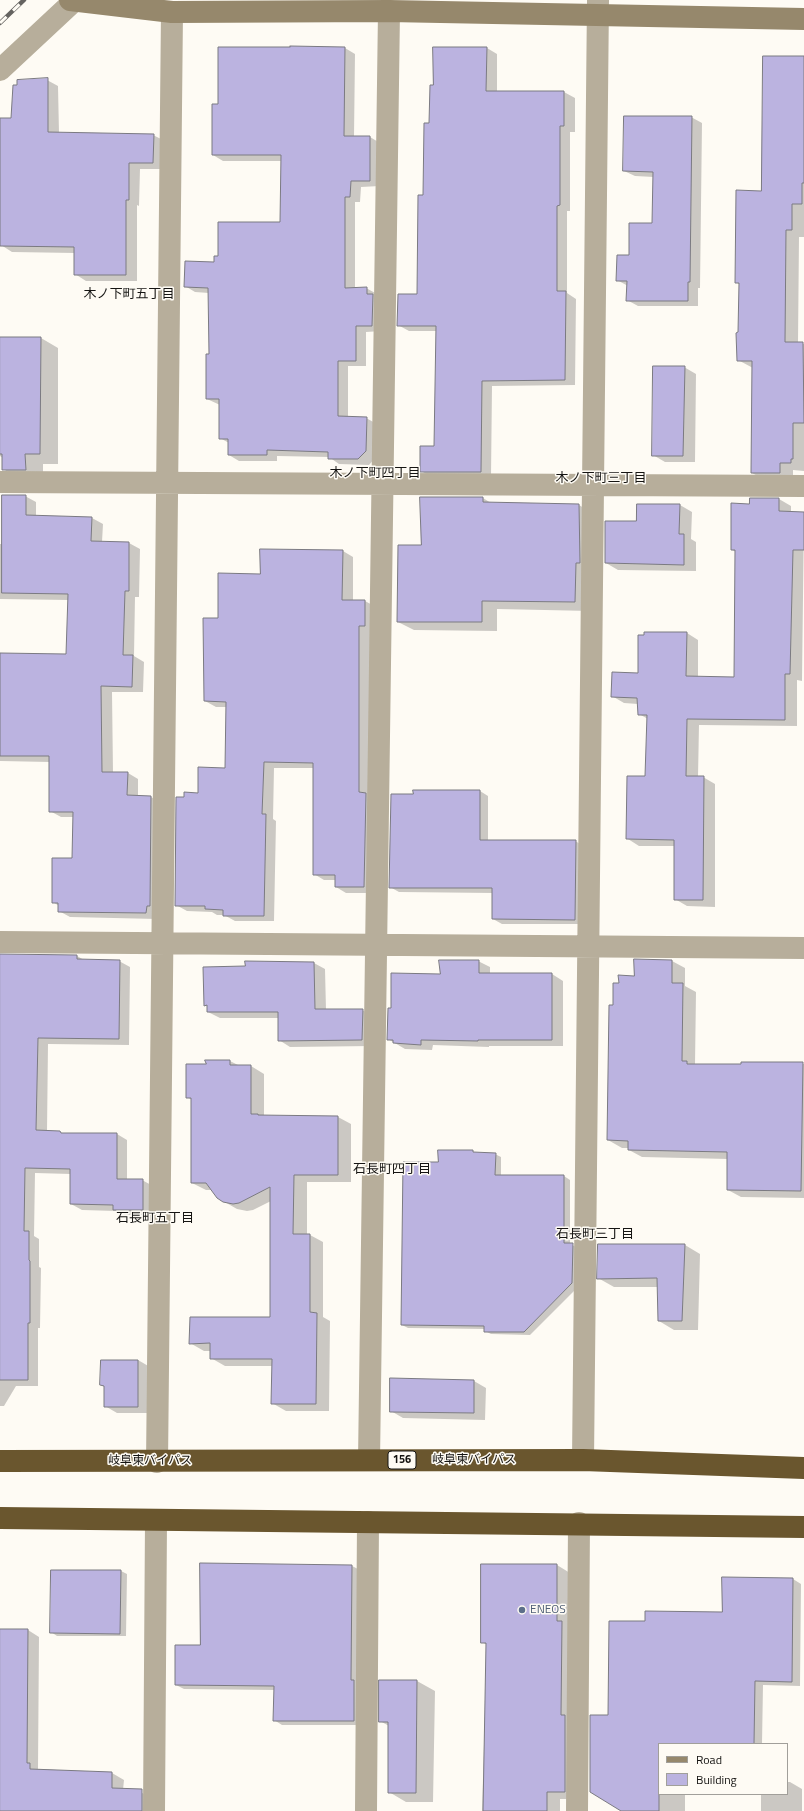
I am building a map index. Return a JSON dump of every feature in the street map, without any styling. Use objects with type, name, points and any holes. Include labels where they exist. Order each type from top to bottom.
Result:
[{"type":"highway","name":"岐阜東バイパス","points":[[0,1461],[157,1462],[582,1460],[804,1468]]},
{"type":"highway","points":[[0,1518],[156,1521],[579,1523],[804,1527]]},
{"type":"street","points":[[0,70],[72,1],[172,12],[388,11],[598,7],[804,19]]},
{"type":"street","points":[[582,1460],[598,7]]},
{"type":"street","points":[[370,1460],[388,11]]},
{"type":"street","points":[[157,1462],[172,12]]},
{"type":"street","points":[[0,482],[804,486]]},
{"type":"street","points":[[0,942],[804,948]]},
{"type":"street","points":[[154,1811],[156,1521]]},
{"type":"street","points":[[366,1811],[368,1522]]},
{"type":"street","points":[[577,1811],[579,1523]]},
{"type":"building","points":[[218,47],[345,47],[344,136],[370,136],[370,181],[351,181],[350,197],[345,197],[345,288],[367,287],[367,294],[373,294],[372,326],[356,326],[356,361],[338,361],[338,416],[367,417],[366,451],[358,459],[328,459],[328,452],[267,450],[267,455],[228,455],[228,439],[219,439],[219,399],[206,399],[206,354],[209,354],[208,288],[184,287],[185,261],[214,262],[214,256],[218,256],[218,222],[280,222],[281,155],[212,155],[212,104],[218,104]]},
{"type":"building","points":[[433,47],[487,47],[486,91],[564,91],[564,126],[560,126],[560,205],[557,206],[557,291],[566,291],[565,380],[482,381],[481,472],[420,472],[420,446],[434,446],[436,326],[397,326],[398,294],[417,294],[418,195],[423,195],[424,123],[429,123],[430,85],[433,85]]},
{"type":"building","points":[[763,56],[804,56],[804,183],[802,183],[802,204],[792,204],[792,230],[786,230],[785,342],[803,342],[804,423],[793,423],[793,459],[791,459],[791,463],[780,463],[780,473],[751,473],[752,361],[737,361],[736,333],[738,332],[739,283],[735,283],[736,190],[761,191]]},
{"type":"building","points":[[48,78],[48,132],[154,134],[153,163],[129,163],[129,200],[126,200],[126,275],[74,275],[74,247],[0,246],[0,118],[11,118],[13,85],[17,85],[17,80]]},
{"type":"building","points":[[624,116],[692,116],[690,282],[688,282],[688,301],[626,301],[627,281],[616,281],[617,255],[629,255],[629,223],[652,223],[653,172],[623,171]]},
{"type":"building","points":[[0,337],[41,337],[40,454],[25,454],[26,470],[2,470],[2,454],[0,454]]},
{"type":"building","points":[[653,366],[685,366],[683,456],[652,456]]},
{"type":"building","points":[[2,495],[26,495],[26,515],[92,517],[91,541],[129,542],[129,591],[125,591],[123,655],[133,655],[132,687],[101,686],[102,772],[128,772],[127,795],[151,796],[150,906],[147,906],[146,913],[58,912],[58,903],[52,903],[52,858],[72,858],[73,812],[49,812],[49,756],[0,756],[0,653],[66,654],[68,594],[2,593]]},
{"type":"building","points":[[420,497],[483,497],[483,502],[579,504],[580,563],[576,563],[575,602],[482,601],[482,622],[397,622],[398,545],[421,545]]},
{"type":"building","points":[[750,498],[779,498],[779,511],[804,512],[804,550],[793,550],[790,674],[785,674],[785,720],[687,719],[686,776],[704,776],[703,900],[674,900],[674,840],[626,839],[627,776],[645,776],[647,715],[638,715],[637,698],[611,697],[612,672],[638,673],[638,635],[644,635],[644,632],[687,632],[686,676],[734,677],[735,550],[731,550],[731,503],[749,504]]},
{"type":"building","points":[[637,504],[680,504],[679,534],[684,534],[684,565],[605,563],[605,521],[636,521]]},
{"type":"building","points":[[260,549],[343,550],[342,600],[365,600],[365,626],[359,626],[359,792],[366,793],[364,887],[335,887],[335,875],[313,875],[313,763],[264,762],[262,814],[266,814],[264,916],[223,916],[223,910],[205,909],[205,906],[175,906],[176,797],[184,797],[184,792],[198,793],[198,767],[225,768],[226,702],[204,701],[203,618],[218,618],[218,573],[260,574]]},
{"type":"building","points":[[413,790],[480,790],[480,840],[576,840],[575,920],[492,919],[492,888],[389,888],[391,794],[413,794]]},
{"type":"building","points":[[0,954],[77,955],[77,959],[120,960],[119,1039],[38,1038],[36,1130],[60,1131],[61,1133],[117,1133],[117,1179],[143,1179],[143,1210],[113,1210],[113,1205],[70,1204],[70,1169],[25,1168],[24,1231],[29,1231],[30,1261],[28,1380],[0,1380]]},
{"type":"building","points":[[634,959],[672,960],[672,983],[683,983],[682,1061],[687,1061],[687,1064],[803,1062],[801,1191],[727,1190],[727,1152],[628,1150],[628,1141],[607,1140],[609,1005],[613,1005],[613,983],[619,983],[618,975],[634,976]]},
{"type":"building","points":[[439,960],[479,960],[479,973],[552,973],[552,1040],[421,1040],[421,1045],[393,1043],[393,1040],[387,1040],[388,1008],[391,1008],[391,973],[440,974]]},
{"type":"building","points":[[245,961],[314,962],[315,1009],[363,1009],[362,1040],[278,1041],[278,1012],[207,1012],[207,1005],[204,1006],[203,967],[245,966]]},
{"type":"building","points":[[205,1060],[230,1060],[230,1065],[251,1065],[251,1114],[338,1116],[338,1175],[294,1175],[293,1234],[310,1234],[310,1312],[317,1313],[316,1404],[271,1404],[272,1359],[210,1359],[210,1343],[189,1344],[190,1317],[270,1317],[270,1187],[239,1203],[233,1204],[223,1202],[217,1198],[206,1183],[191,1183],[191,1098],[186,1098],[186,1064],[206,1064]]},
{"type":"building","points":[[438,1150],[473,1150],[473,1152],[496,1153],[495,1175],[564,1175],[564,1243],[573,1243],[572,1283],[524,1332],[484,1332],[484,1326],[401,1325],[403,1162],[438,1162]]},
{"type":"building","points":[[598,1244],[685,1244],[682,1321],[658,1321],[657,1278],[597,1279]]},
{"type":"building","points":[[101,1360],[138,1360],[138,1407],[104,1407],[104,1386],[100,1385]]},
{"type":"building","points":[[390,1378],[474,1380],[474,1413],[390,1412]]},
{"type":"building","points":[[200,1563],[352,1565],[351,1680],[354,1680],[354,1721],[273,1721],[274,1686],[175,1685],[175,1645],[200,1645]]},
{"type":"building","points":[[481,1564],[557,1564],[557,1621],[562,1621],[561,1715],[565,1715],[565,1792],[547,1792],[547,1811],[483,1811],[486,1643],[481,1643]]},
{"type":"building","points":[[51,1570],[121,1570],[120,1634],[50,1633]]},
{"type":"building","points":[[722,1577],[793,1578],[792,1682],[755,1681],[754,1743],[658,1743],[659,1811],[621,1811],[590,1792],[590,1715],[608,1715],[609,1621],[645,1621],[645,1611],[722,1612]]},
{"type":"building","points":[[0,1629],[28,1629],[27,1763],[30,1763],[30,1769],[112,1772],[112,1788],[142,1789],[142,1811],[0,1811]]},
{"type":"building","points":[[379,1680],[417,1680],[416,1793],[388,1793],[388,1722],[379,1722]]},
{"type":"railway","points":[[0,23],[24,0]]},
{"type":"place","name":"ENEOS","points":[[522,1610]]},
{"type":"district","name":"木ノ下町五丁目","points":[[129,295]]},
{"type":"district","name":"木ノ下町四丁目","points":[[375,474]]},
{"type":"district","name":"木ノ下町三丁目","points":[[601,479]]},
{"type":"district","name":"石長町四丁目","points":[[392,1170]]},
{"type":"district","name":"石長町五丁目","points":[[155,1219]]},
{"type":"district","name":"石長町三丁目","points":[[595,1235]]}]
